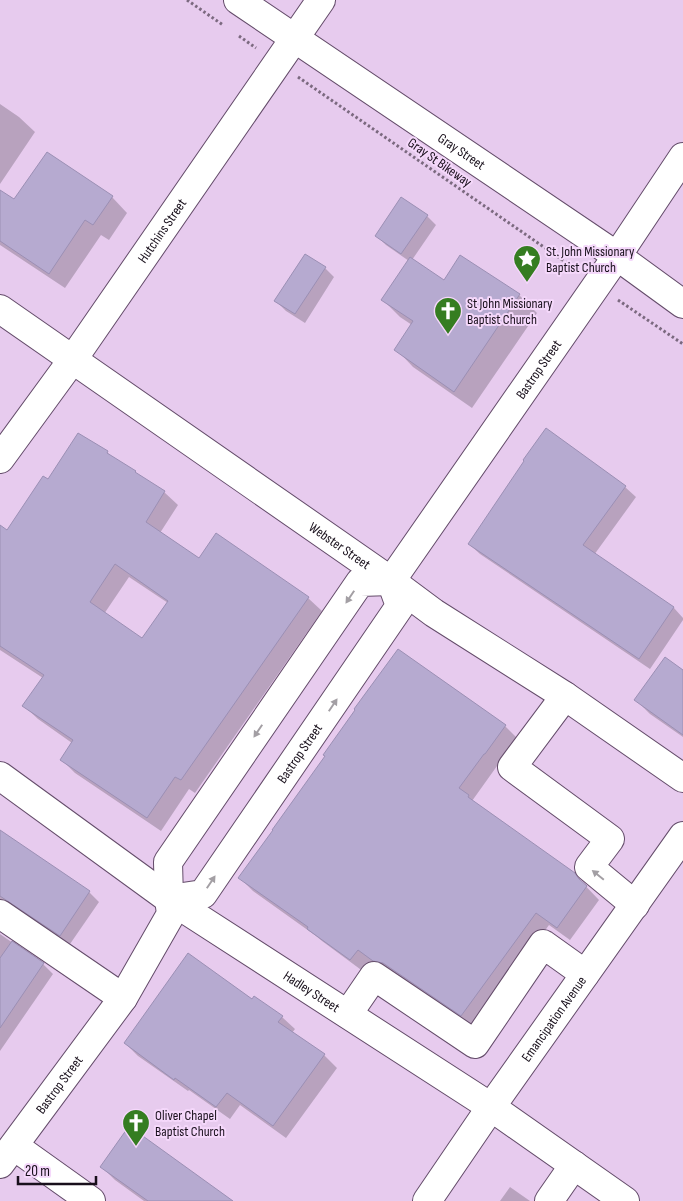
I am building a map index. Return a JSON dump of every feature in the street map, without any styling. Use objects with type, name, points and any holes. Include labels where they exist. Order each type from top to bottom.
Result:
[{"type":"street","name":"Gray Street","points":[[238,0],[617,256],[683,304]]},
{"type":"street","name":"Hutchins Street","points":[[0,459],[73,359],[321,0]]},
{"type":"street","name":"Bastrop Street","points":[[391,581],[617,256],[675,187],[683,157]]},
{"type":"street","name":"Webster Street","points":[[0,309],[391,581],[434,613],[565,696],[683,778]]},
{"type":"street","name":"Bastrop Street","points":[[3,1145],[123,998],[171,914],[168,862],[360,582],[391,581]]},
{"type":"street","name":"Bastrop Street","points":[[169,899],[203,894],[400,606],[391,581]]},
{"type":"street","points":[[565,696],[512,767],[610,839],[589,868],[635,905]]},
{"type":"street","name":"Hadley Street","points":[[0,776],[169,899],[491,1107],[625,1201]]},
{"type":"street","name":"Emancipation Avenue","points":[[427,1201],[491,1107],[683,836]]},
{"type":"street","points":[[0,914],[123,998]]},
{"type":"street","points":[[348,1014],[374,976],[475,1044],[543,944],[585,974]]},
{"type":"street","points":[[3,1145],[92,1201]]},
{"type":"street","points":[[550,1201],[574,1165]]},
{"type":"path","points":[[187,0],[224,26]]},
{"type":"path","points":[[232,31],[239,36]]},
{"type":"path","name":"Gray St Bikeway","points":[[306,83],[561,259]]},
{"type":"path","points":[[615,298],[683,344]]},
{"type":"building","points":[[47,152],[113,196],[93,225],[85,220],[49,274],[0,241],[0,190],[14,199]]},
{"type":"building","points":[[401,197],[428,215],[401,254],[375,236]]},
{"type":"building","points":[[305,254],[326,267],[295,314],[274,301]]},
{"type":"building","name":"St John Missionary Baptist Church","points":[[460,255],[520,294],[454,392],[394,350],[413,321],[381,300],[410,257],[444,280]]},
{"type":"building","points":[[546,428],[626,486],[583,545],[674,607],[639,659],[468,544]]},
{"type":"building","points":[[78,433],[108,451],[107,453],[165,491],[146,522],[199,558],[216,533],[309,597],[181,780],[175,777],[147,818],[60,760],[73,740],[22,706],[44,675],[0,646],[0,525],[7,530],[43,476],[48,479]],"holes":[[[115,564],[168,601],[142,638],[90,602]]]},
{"type":"building","points":[[398,649],[506,725],[459,788],[469,795],[468,797],[575,873],[587,886],[557,928],[536,913],[461,1016],[383,963],[373,961],[358,950],[350,960],[307,929],[308,927],[238,878],[325,756],[323,755],[354,709]]},
{"type":"building","points":[[665,657],[683,670],[683,735],[634,700]]},
{"type":"building","points":[[0,830],[90,891],[60,936],[0,896]]},
{"type":"building","points":[[12,941],[44,963],[0,1028],[0,958]]},
{"type":"building","points":[[188,953],[252,999],[254,996],[283,1016],[278,1022],[325,1054],[273,1126],[227,1093],[216,1107],[175,1078],[174,1080],[124,1043]]},
{"type":"building","name":"Oliver Chapel Baptist Church","points":[[129,1126],[233,1201],[148,1201],[100,1167]]},
{"type":"place","name":"St. John Missionary Baptist Church","points":[[527,283]]},
{"type":"place","name":"St John Missionary Baptist Church","points":[[448,335]]},
{"type":"place","name":"Oliver Chapel Baptist Church","points":[[136,1147]]}]
